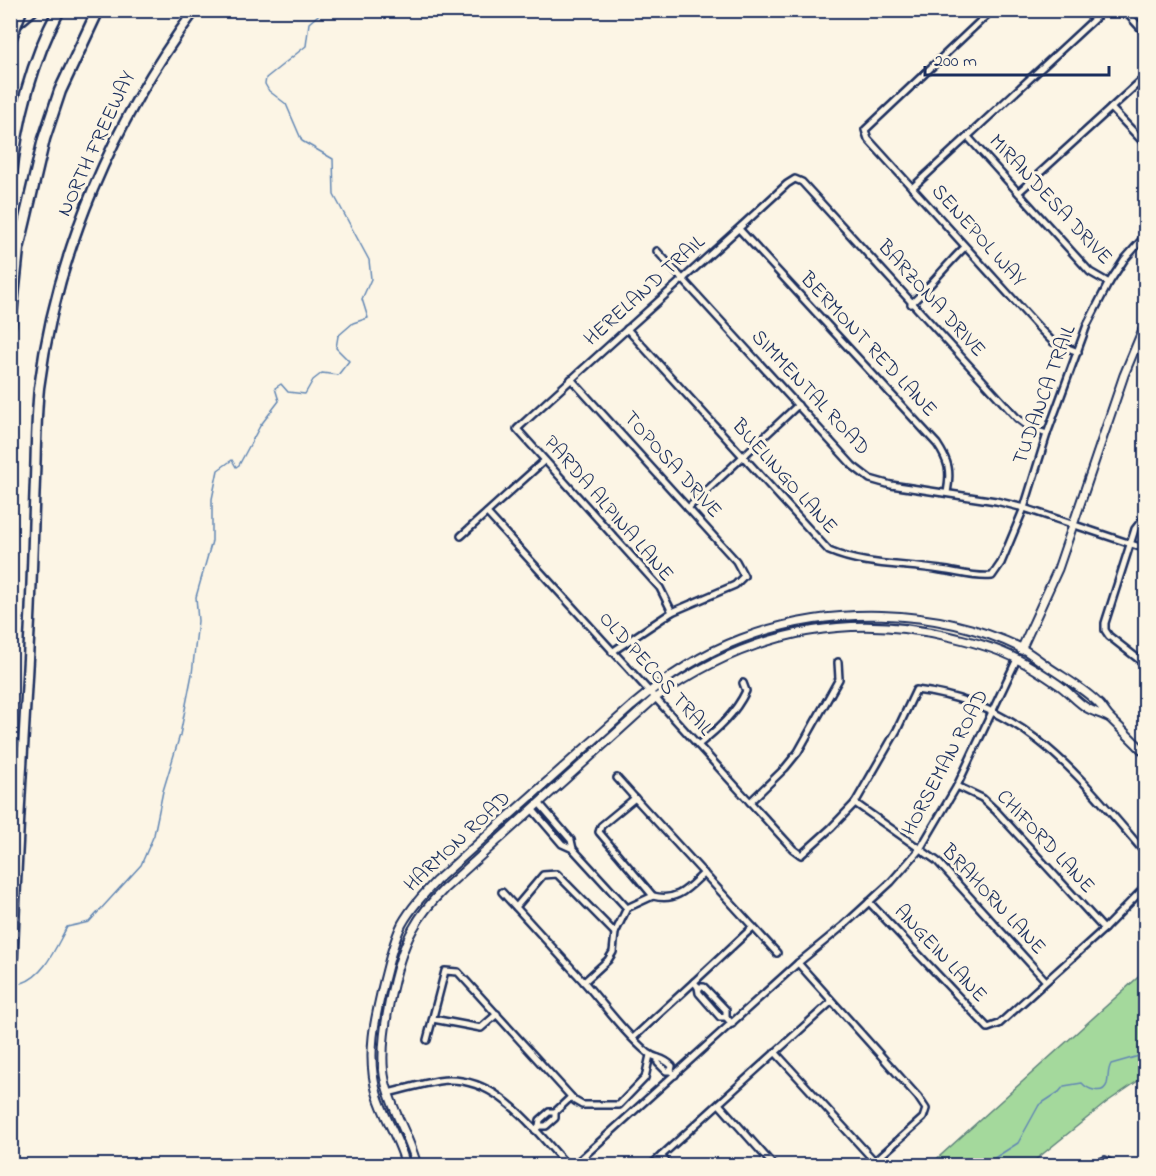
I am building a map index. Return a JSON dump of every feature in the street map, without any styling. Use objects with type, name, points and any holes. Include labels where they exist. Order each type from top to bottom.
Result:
[{"type":"highway","points":[[10,40],[21,10]]},
{"type":"highway","points":[[10,29],[32,10]]},
{"type":"highway","points":[[10,183],[19,120],[29,83],[41,49],[59,10]]},
{"type":"highway","points":[[10,325],[18,249],[44,139],[60,91],[98,10]]},
{"type":"main road","name":"NORTH FREEWAY","points":[[10,1041],[31,609],[37,411],[42,369],[71,249],[93,189],[145,85],[195,10]]},
{"type":"street","name":"SENEPOL WAY","points":[[992,10],[865,130],[868,139],[1053,342],[1078,352]]},
{"type":"street","points":[[912,188],[1104,10]]},
{"type":"street","points":[[1124,10],[1146,34]]},
{"type":"street","points":[[1018,192],[1146,76]]},
{"type":"street","points":[[1111,108],[1146,145]]},
{"type":"street","name":"MIRANDESA DRIVE","points":[[968,137],[1090,272],[1109,283]]},
{"type":"street","name":"HERELAND TRAIL","points":[[517,429],[795,179]]},
{"type":"street","name":"BARZONA DRIVE","points":[[795,179],[802,182],[1017,418],[1030,428],[1047,434]]},
{"type":"street","name":"BERMONT RED LANE","points":[[739,229],[937,444],[947,460],[950,477],[947,493]]},
{"type":"street","name":"TUDANCA TRAIL","points":[[992,576],[1001,562],[1024,508],[1047,434],[1087,325],[1124,260],[1146,235]]},
{"type":"street","points":[[911,304],[927,290],[964,247]]},
{"type":"street","name":"SIMMENTAL ROAD","points":[[657,251],[685,279],[853,466],[870,478],[891,485],[996,501],[1024,508],[1146,549]]},
{"type":"street","name":"HORSEMAN ROAD","points":[[573,1166],[673,1073],[732,1024],[891,882],[920,849],[957,786],[1058,569],[1124,375],[1146,322]]},
{"type":"street","name":"BUELINGO LANE","points":[[627,329],[829,551],[848,559],[981,577],[992,576]]},
{"type":"street","name":"TOPOSA DRIVE","points":[[571,379],[736,561],[744,576],[735,585],[672,612]]},
{"type":"street","points":[[688,507],[798,405]]},
{"type":"street","name":"PARDA ALPINA LANE","points":[[517,429],[660,588],[672,612]]},
{"type":"street","points":[[461,536],[544,461]]},
{"type":"street","name":"OLD PECOS TRAIL","points":[[487,513],[793,849],[801,855],[855,803]]},
{"type":"street","points":[[1146,515],[1135,529],[1106,620],[1105,630],[1109,636],[1146,665]]},
{"type":"street","points":[[612,652],[672,612]]},
{"type":"street","name":"HARMON ROAD","points":[[406,1166],[377,1096],[372,1076],[371,1052],[390,954],[401,926],[414,906],[436,881],[649,692],[710,653],[740,639],[781,626],[845,616],[895,616],[973,630],[1022,649],[1099,704],[1146,754]]},
{"type":"street","name":"HARMON ROAD","points":[[417,1166],[388,1094],[382,1057],[383,1034],[403,950],[412,929],[426,908],[444,889],[655,698],[710,663],[782,636],[822,628],[875,626],[931,632],[969,641],[1017,659],[1059,686],[1088,709],[1110,717]]},
{"type":"street","points":[[750,802],[798,752],[839,679],[838,662]]},
{"type":"street","points":[[698,745],[719,728],[739,705],[746,691],[743,683]]},
{"type":"street","points":[[855,803],[897,730],[916,690],[937,692],[992,712],[1022,727],[1039,739],[1078,775],[1146,854]]},
{"type":"street","points":[[617,778],[777,953]]},
{"type":"street","name":"CHIFORD LANE","points":[[957,786],[982,798],[996,811],[1104,929]]},
{"type":"street","points":[[635,798],[601,826],[600,835],[653,896],[666,899],[675,896],[686,890],[704,873]]},
{"type":"street","points":[[539,803],[571,840],[573,849]]},
{"type":"street","name":"BRAHORN LANE","points":[[855,803],[937,861],[1046,981]]},
{"type":"street","points":[[532,809],[562,844],[573,849],[627,908]]},
{"type":"street","points":[[516,907],[543,875],[557,874],[615,933]]},
{"type":"street","points":[[1046,981],[1104,929],[1146,886]]},
{"type":"street","points":[[502,892],[633,1038],[650,1055],[664,1058],[672,1066],[673,1073]]},
{"type":"street","points":[[584,982],[608,960],[613,952],[615,933],[627,908],[653,896]]},
{"type":"street","name":"ANGEIN LANE","points":[[869,902],[988,1028],[999,1024],[1046,981]]},
{"type":"street","points":[[633,1038],[696,985],[753,927]]},
{"type":"street","points":[[775,1052],[877,1163],[923,1118],[926,1109],[918,1097],[798,963]]},
{"type":"street","points":[[427,1041],[446,971],[458,972],[571,1097],[582,1105],[619,1105],[645,1078],[650,1055]]},
{"type":"street","points":[[696,985],[699,993],[720,1017],[726,1017],[732,1024]]},
{"type":"street","points":[[650,1166],[831,1002]]},
{"type":"street","points":[[433,1019],[481,1028],[496,1014]]},
{"type":"street","points":[[388,1094],[440,1081],[463,1082],[490,1089],[537,1128],[568,1166]]},
{"type":"street","points":[[537,1128],[540,1120],[549,1112],[555,1112],[571,1097]]},
{"type":"street","points":[[719,1104],[774,1166]]},
{"type":"street","points":[[661,1156],[670,1166]]},
{"type":"street","points":[[1093,1166],[1105,1160],[1115,1166]]},
{"type":"green space","points":[[1145,971],[1145,1076],[1107,1102],[1029,1165],[930,1165]]},
{"type":"waterway","points":[[22,983],[37,974],[43,967],[67,927],[89,922],[141,865],[154,835],[163,791],[180,735],[192,674],[198,621],[196,597],[212,541],[212,499],[218,470],[232,460],[236,467],[239,465],[260,426],[279,401],[275,388],[281,384],[288,392],[305,394],[313,380],[322,373],[338,375],[349,361],[336,348],[338,336],[353,323],[368,318],[362,299],[371,279],[369,260],[334,195],[333,159],[302,141],[286,104],[269,91],[265,84],[266,78],[306,46],[309,23],[324,10]]},
{"type":"waterway","points":[[989,1166],[993,1159],[1018,1143],[1039,1105],[1064,1086],[1082,1083],[1091,1089],[1102,1090],[1107,1084],[1111,1064],[1139,1056],[1146,1050]]}]
